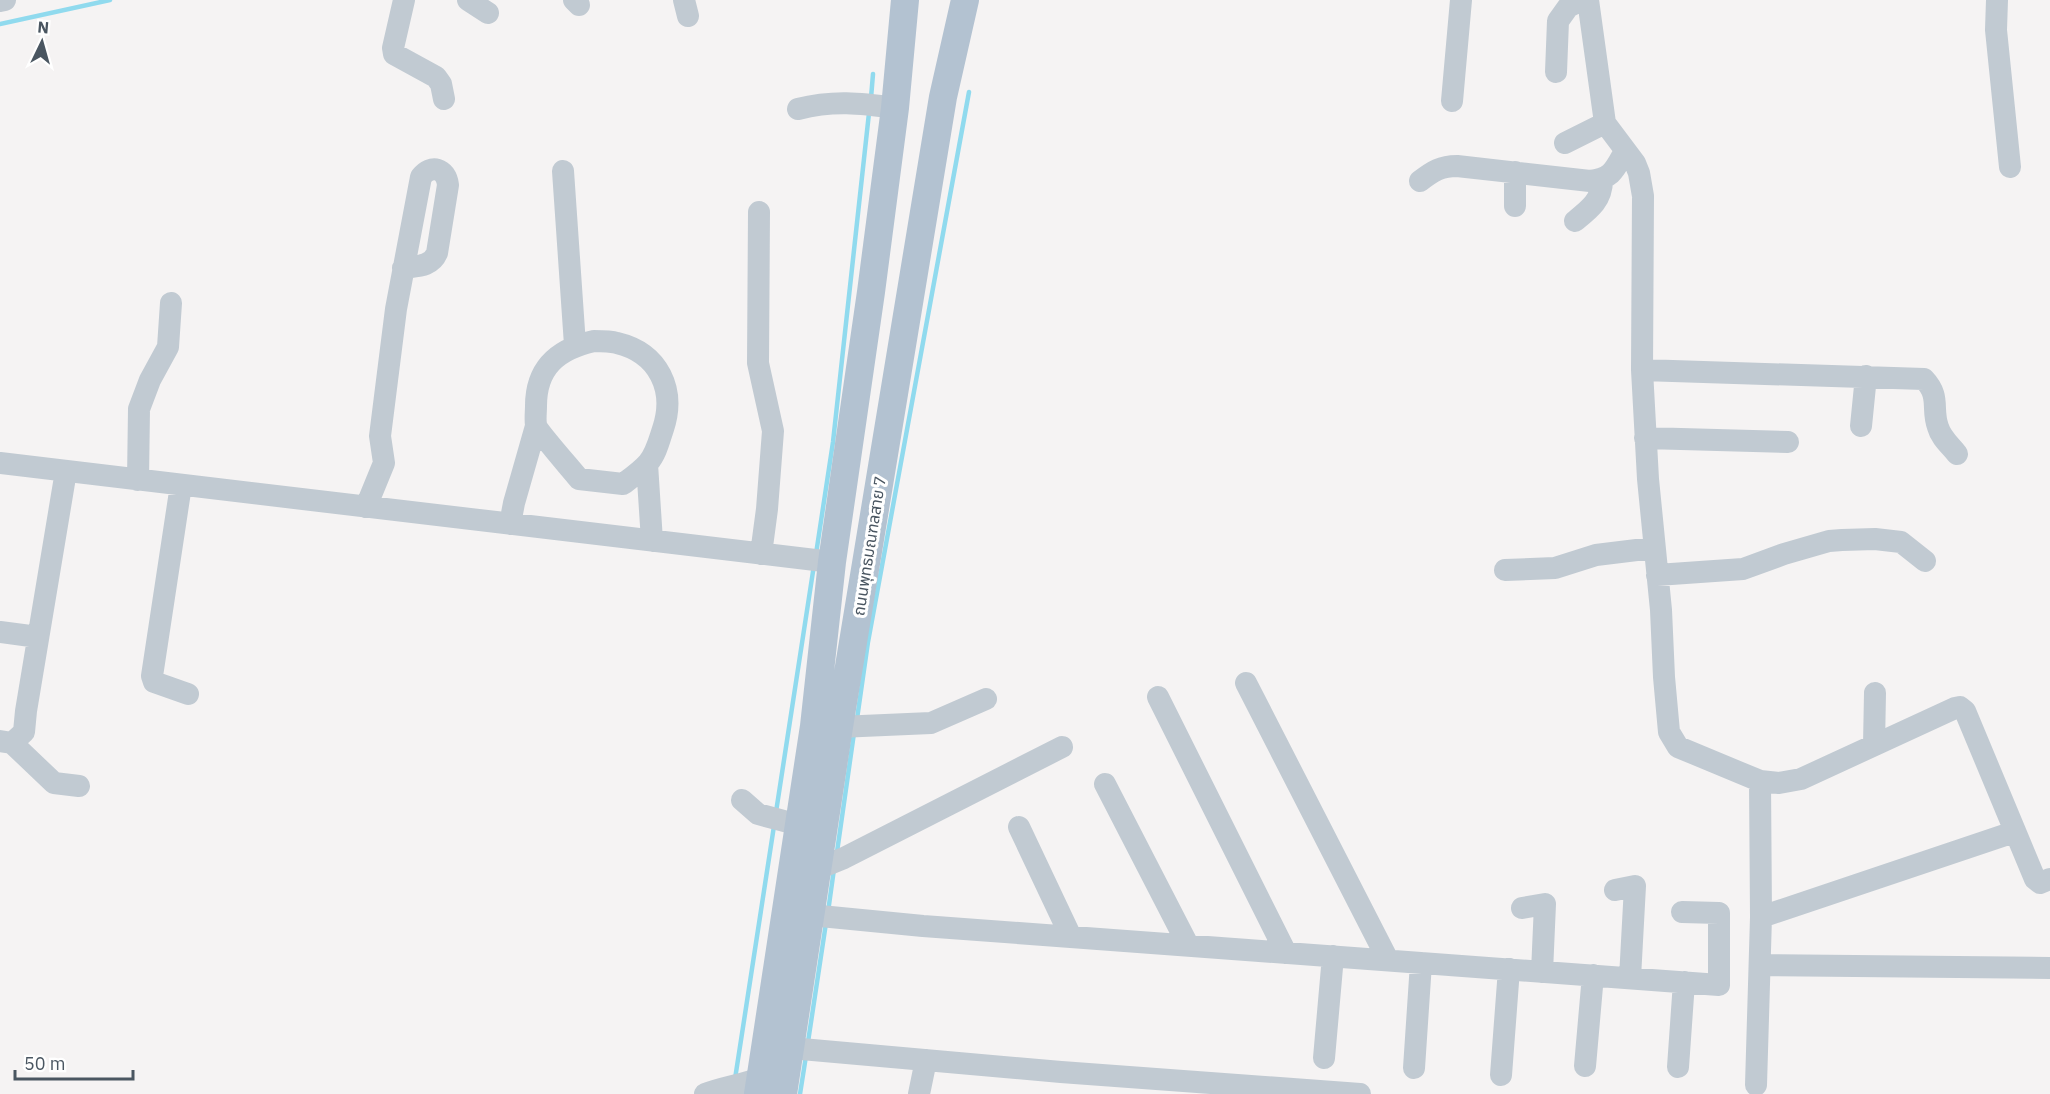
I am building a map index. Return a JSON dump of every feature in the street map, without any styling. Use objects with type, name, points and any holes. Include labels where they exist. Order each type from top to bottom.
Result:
[{"type":"main road","name":"ถนนพุทธมณฑลสาย 7","points":[[747,1085],[787,912],[791,823],[814,726],[821,561],[871,292],[895,108],[905,0]]},
{"type":"main road","name":"ถนนพุทธมณฑลสาย 7","points":[[783,1094],[812,915],[828,865],[943,97],[965,0]]},
{"type":"street","points":[[0,1],[5,0]]},
{"type":"street","points":[[404,0],[393,48],[394,54],[436,77],[441,84],[444,99]]},
{"type":"street","points":[[468,0],[470,4],[488,13]]},
{"type":"street","points":[[1452,101],[1461,0]]},
{"type":"street","points":[[1556,72],[1558,21],[1568,7],[1581,0]]},
{"type":"street","points":[[1588,0],[1605,123],[1635,163],[1643,196],[1642,370],[1645,438],[1669,732],[1678,747],[1760,781],[1779,783],[1801,779],[1960,707],[1965,711],[2035,879],[2040,883],[2050,879]]},
{"type":"street","points":[[1997,0],[1996,30],[2010,167]]},
{"type":"street","points":[[798,109],[821,103],[858,103],[895,108]]},
{"type":"street","points":[[1565,142],[1605,123]]},
{"type":"street","points":[[1420,181],[1443,166],[1590,181],[1602,180],[1613,172],[1625,152]]},
{"type":"street","points":[[563,171],[575,345]]},
{"type":"street","points":[[1515,172],[1515,206]]},
{"type":"street","points":[[1575,221],[1598,199],[1602,190],[1602,180]]},
{"type":"street","points":[[759,212],[758,363],[773,431],[761,554]]},
{"type":"street","points":[[366,507],[384,463],[380,436],[403,268]]},
{"type":"street","points":[[138,480],[139,409],[150,380],[168,347],[171,303]]},
{"type":"street","points":[[510,524],[536,426],[536,393],[544,370],[555,358],[575,345],[594,341],[617,342],[633,348],[654,364],[664,380],[668,403],[665,423],[657,448],[647,464],[623,484],[579,479],[536,426]]},
{"type":"street","points":[[1642,370],[1924,379],[1934,391],[1936,425],[1941,436],[1958,454]]},
{"type":"street","points":[[1861,426],[1866,376]]},
{"type":"street","points":[[1645,438],[1788,442]]},
{"type":"street","points":[[0,464],[821,561]]},
{"type":"street","points":[[647,464],[652,541]]},
{"type":"street","points":[[66,471],[24,732],[6,742],[54,783],[79,786]]},
{"type":"street","points":[[181,485],[152,676],[154,682],[188,694]]},
{"type":"street","points":[[1657,575],[1743,569],[1796,551],[1842,540],[1901,542],[1925,561]]},
{"type":"street","points":[[1505,570],[1555,568],[1596,555],[1653,548]]},
{"type":"street","points":[[0,632],[38,638]]},
{"type":"street","points":[[1246,683],[1388,960]]},
{"type":"street","points":[[1874,745],[1875,693]]},
{"type":"street","points":[[1158,697],[1286,953]]},
{"type":"street","points":[[850,727],[931,723],[986,699]]},
{"type":"street","points":[[828,865],[1062,747]]},
{"type":"street","points":[[1756,1085],[1761,917],[1760,781]]},
{"type":"street","points":[[1106,784],[1188,945]]},
{"type":"street","points":[[750,807],[791,823]]},
{"type":"street","points":[[1019,827],[1071,937]]},
{"type":"street","points":[[1761,917],[2014,832]]},
{"type":"street","points":[[1615,890],[1635,886],[1630,978]]},
{"type":"street","points":[[1522,908],[1545,904],[1542,972]]},
{"type":"street","points":[[812,915],[1071,937],[1719,985],[1719,913],[1682,912]]},
{"type":"street","points":[[1324,1058],[1333,956]]},
{"type":"street","points":[[1414,1068],[1421,963]]},
{"type":"street","points":[[1760,965],[2050,968]]},
{"type":"street","points":[[1501,1075],[1509,969]]},
{"type":"street","points":[[1586,1066],[1593,975]]},
{"type":"street","points":[[1678,1067],[1684,982]]},
{"type":"street","points":[[791,1048],[1360,1094]]},
{"type":"street","points":[[919,1094],[926,1060]]},
{"type":"street","points":[[705,1094],[747,1085]]},
{"type":"waterway","points":[[0,24],[110,0]]},
{"type":"waterway","points":[[871,98],[873,74]]},
{"type":"waterway","points":[[857,719],[868,642],[969,92]]},
{"type":"waterway","points":[[816,554],[833,442],[869,113]]},
{"type":"waterway","points":[[776,812],[814,565]]},
{"type":"waterway","points":[[837,852],[854,733]]},
{"type":"waterway","points":[[735,1079],[774,826]]},
{"type":"waterway","points":[[828,912],[834,869]]},
{"type":"waterway","points":[[808,1042],[826,923]]},
{"type":"waterway","points":[[800,1094],[806,1056]]}]
